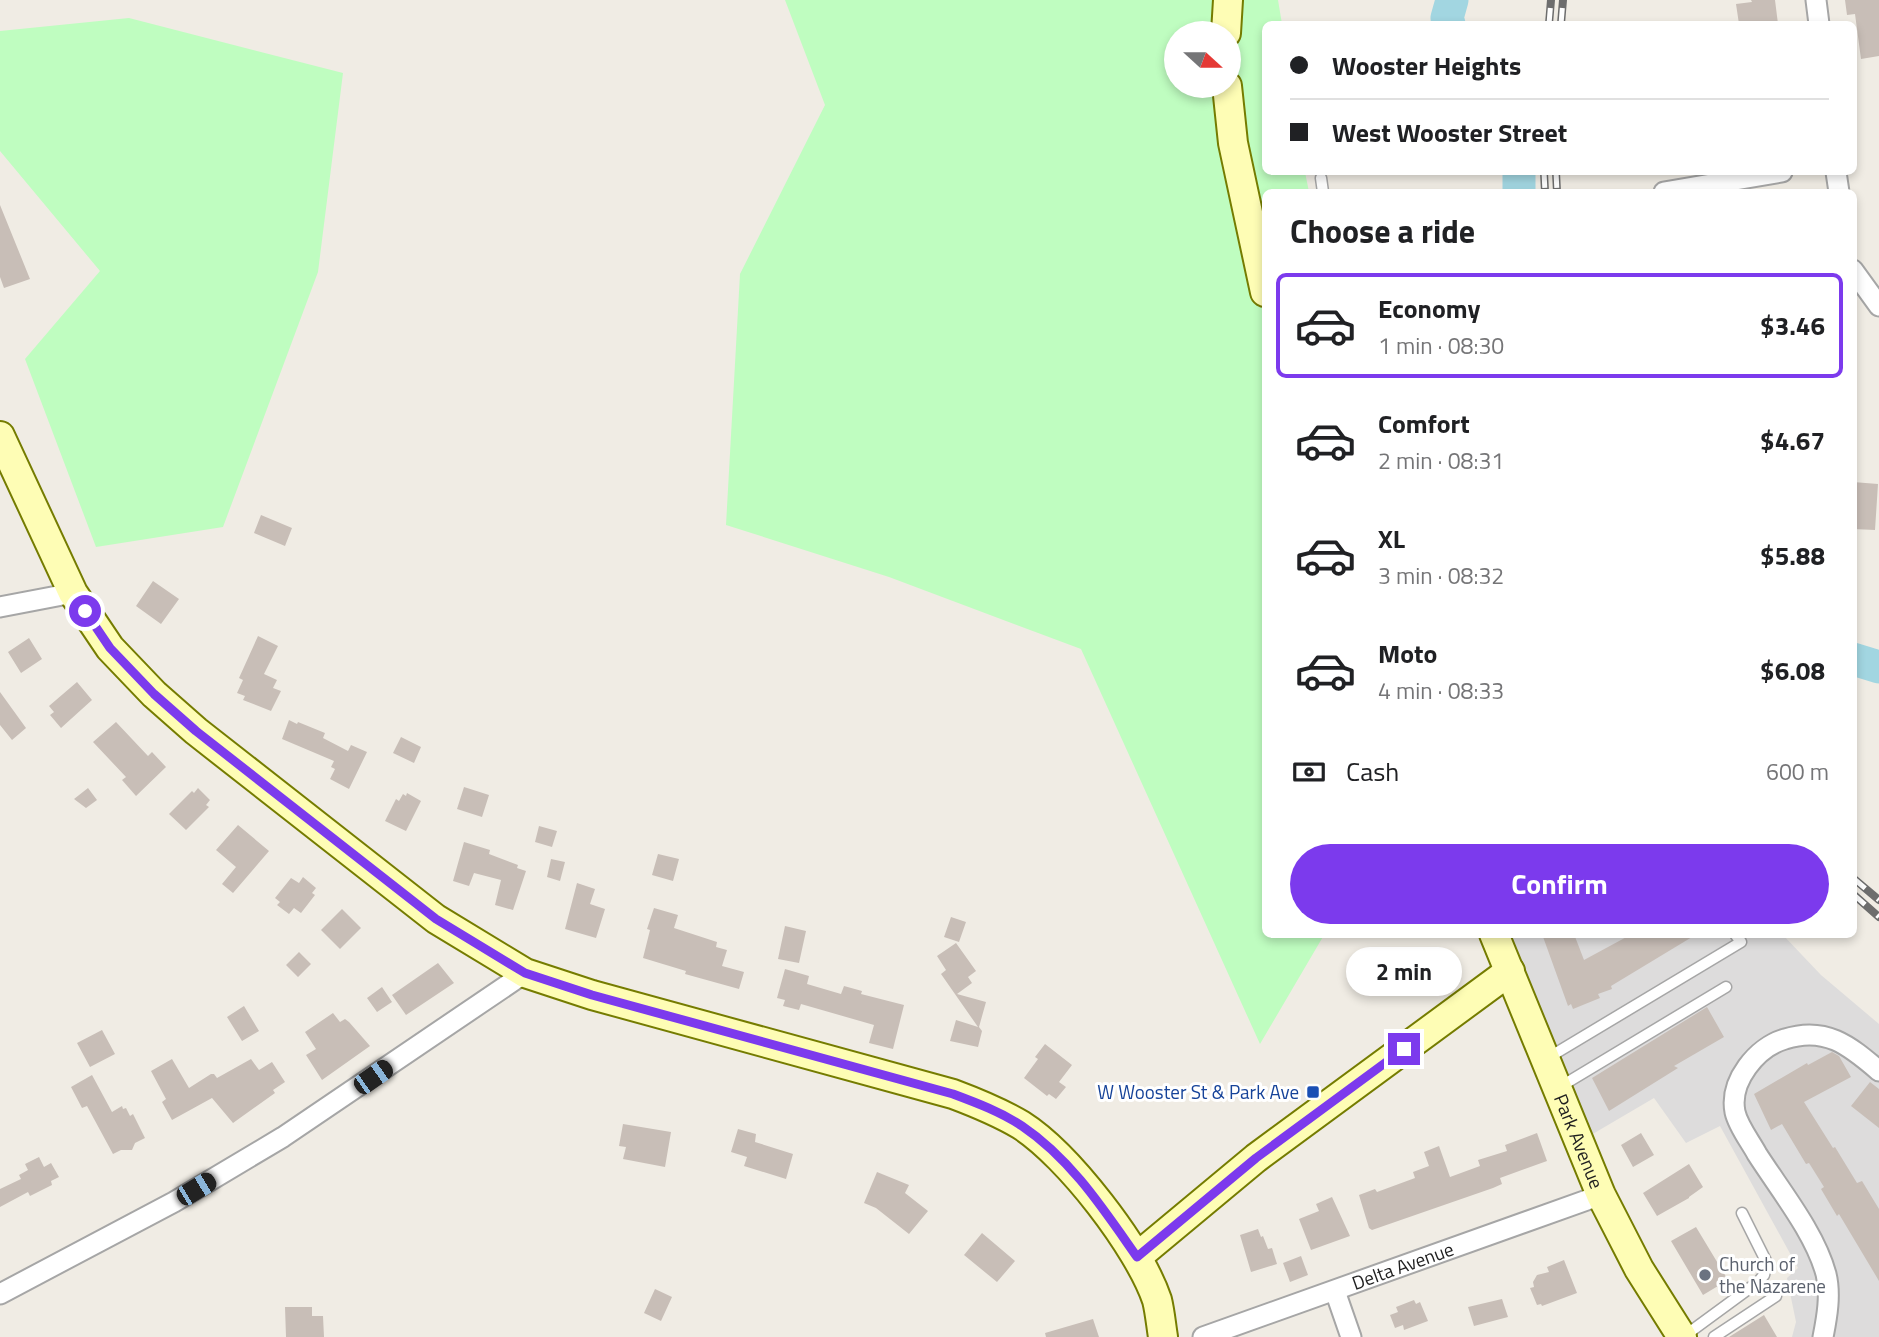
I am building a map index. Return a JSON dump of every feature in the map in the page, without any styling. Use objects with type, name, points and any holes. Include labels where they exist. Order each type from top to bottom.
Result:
[{"type":"main road","points":[[1227,21],[1228,0]]},
{"type":"main road","points":[[1228,98],[1233,143],[1262,278]]},
{"type":"main road","points":[[0,436],[73,593],[110,648],[154,694],[196,731],[436,919],[525,973],[592,995],[953,1094],[987,1107],[1023,1127],[1062,1160],[1098,1201],[1137,1257],[1157,1301],[1163,1337]]},
{"type":"main road","name":"Park Avenue","points":[[1496,938],[1601,1195],[1639,1269],[1683,1337]]},
{"type":"main road","points":[[1137,1257],[1256,1158],[1510,971]]},
{"type":"street","points":[[1816,0],[1819,21]]},
{"type":"street","points":[[1682,189],[1764,175]]},
{"type":"street","points":[[1857,276],[1879,306]]},
{"type":"street","points":[[0,607],[73,593]]},
{"type":"street","points":[[0,1294],[174,1202],[284,1137],[525,973]]},
{"type":"street","points":[[1823,1337],[1828,1312],[1827,1276],[1815,1246],[1746,1136],[1735,1111],[1738,1083],[1751,1061],[1773,1042],[1803,1033],[1831,1037],[1859,1054],[1879,1071]]},
{"type":"street","name":"Delta Avenue","points":[[1203,1337],[1601,1195]]},
{"type":"street","points":[[1335,1291],[1351,1337]]},
{"type":"lane","points":[[1321,178],[1323,189]]},
{"type":"lane","points":[[1546,1059],[1741,942],[1738,938]]},
{"type":"lane","points":[[1558,1088],[1726,988]]},
{"type":"lane","points":[[1683,1337],[1758,1283],[1764,1275],[1767,1263],[1742,1213]]},
{"type":"lane","points":[[1714,1337],[1776,1296]]},
{"type":"shaded area","points":[[1511,938],[1786,938],[1821,975],[1879,1024],[1879,1337],[1792,1337],[1796,1322],[1787,1278],[1798,1268],[1720,1126],[1686,1143],[1654,1098],[1591,1135]]},
{"type":"green space","points":[[785,0],[1278,0],[1282,21],[1262,21],[1262,175],[1306,175],[1308,189],[1262,189],[1262,938],[1322,938],[1260,1044],[1081,649],[889,577],[726,525],[740,274],[825,105]]},
{"type":"green space","points":[[129,18],[343,73],[318,272],[223,527],[96,547],[25,359],[100,271],[0,151],[0,31]]},
{"type":"building","points":[[1751,0],[1775,0],[1778,21],[1739,21],[1736,4],[1752,2]]},
{"type":"building","points":[[1845,0],[1879,0],[1879,56],[1861,59],[1855,14],[1847,15]]},
{"type":"building","points":[[0,205],[30,279],[4,288],[0,277]]},
{"type":"building","points":[[1857,482],[1878,484],[1875,530],[1857,529]]},
{"type":"building","points":[[261,515],[292,528],[285,546],[254,533]]},
{"type":"building","points":[[153,581],[179,599],[161,624],[136,606]]},
{"type":"building","points":[[258,636],[278,646],[264,674],[277,680],[273,688],[281,691],[271,711],[243,700],[245,696],[237,693],[243,680],[239,678]]},
{"type":"building","points":[[29,638],[42,659],[21,673],[8,652]]},
{"type":"building","points":[[77,682],[92,700],[61,728],[50,715],[54,712],[49,706]]},
{"type":"building","points":[[0,692],[26,728],[12,740],[0,725]]},
{"type":"building","points":[[289,720],[325,733],[323,738],[348,751],[351,745],[367,752],[349,789],[330,779],[335,769],[331,767],[334,761],[282,739]]},
{"type":"building","points":[[116,722],[148,756],[152,752],[166,767],[136,796],[122,780],[126,777],[93,742]]},
{"type":"building","points":[[401,737],[421,747],[414,763],[393,753]]},
{"type":"building","points":[[464,787],[489,795],[482,817],[457,809]]},
{"type":"building","points":[[88,788],[97,800],[86,808],[74,799]]},
{"type":"building","points":[[198,788],[210,800],[206,805],[209,807],[186,830],[169,814]]},
{"type":"building","points":[[407,793],[421,801],[406,831],[385,821],[396,799],[399,801],[403,794],[406,796]]},
{"type":"building","points":[[238,825],[269,851],[233,893],[222,884],[236,867],[216,850]]},
{"type":"building","points":[[539,826],[557,831],[552,847],[535,842]]},
{"type":"building","points":[[464,842],[490,850],[489,854],[518,865],[517,868],[526,871],[513,910],[495,905],[501,880],[474,873],[469,886],[453,881]]},
{"type":"building","points":[[658,854],[679,859],[673,881],[652,875]]},
{"type":"building","points":[[551,859],[565,862],[560,881],[547,877]]},
{"type":"building","points":[[303,877],[316,888],[312,893],[315,895],[301,913],[294,908],[289,914],[277,905],[280,902],[275,898],[291,878],[299,883]]},
{"type":"building","points":[[577,883],[595,889],[590,904],[605,909],[596,938],[565,929]]},
{"type":"building","points":[[654,908],[678,915],[674,928],[717,942],[716,947],[727,950],[722,966],[744,972],[739,989],[685,974],[686,971],[643,958],[650,930],[647,929]]},
{"type":"building","points":[[342,909],[361,928],[340,949],[321,930]]},
{"type":"building","points":[[951,917],[966,922],[959,942],[944,937]]},
{"type":"building","points":[[785,926],[806,931],[799,963],[778,959]]},
{"type":"building","points":[[1543,938],[1576,938],[1584,960],[1625,938],[1690,938],[1611,986],[1612,989],[1598,994],[1600,998],[1573,1009],[1571,1004],[1568,1006]]},
{"type":"building","points":[[956,943],[976,971],[968,977],[972,983],[957,994],[986,1002],[979,1027],[982,1031],[978,1047],[950,1041],[956,1020],[978,1027],[941,974],[946,970],[937,956]]},
{"type":"building","points":[[299,952],[311,964],[298,977],[286,965]]},
{"type":"building","points":[[438,963],[454,983],[406,1015],[392,995]]},
{"type":"building","points":[[785,969],[809,976],[807,984],[841,994],[844,986],[862,991],[861,994],[904,1005],[893,1049],[869,1043],[874,1025],[801,1004],[799,1010],[783,1006],[785,1000],[777,998]]},
{"type":"building","points":[[382,987],[392,1002],[377,1012],[367,998]]},
{"type":"building","points":[[244,1006],[259,1031],[242,1041],[227,1017]]},
{"type":"building","points":[[1707,1007],[1724,1037],[1674,1066],[1678,1068],[1609,1111],[1592,1078]]},
{"type":"building","points":[[333,1013],[340,1022],[345,1019],[349,1022],[370,1046],[322,1080],[306,1055],[316,1049],[305,1032]]},
{"type":"building","points":[[102,1030],[115,1054],[90,1067],[77,1043]]},
{"type":"building","points":[[1045,1044],[1072,1065],[1059,1082],[1066,1087],[1056,1099],[1049,1094],[1047,1096],[1024,1078]]},
{"type":"building","points":[[1832,1052],[1839,1056],[1851,1077],[1804,1102],[1857,1183],[1862,1181],[1879,1209],[1879,1281],[1839,1214],[1837,1216],[1809,1163],[1806,1164],[1782,1124],[1771,1130],[1754,1094],[1807,1063],[1808,1065]]},
{"type":"building","points":[[172,1059],[189,1088],[211,1074],[217,1078],[251,1059],[259,1070],[272,1062],[285,1082],[273,1090],[275,1093],[233,1123],[212,1098],[172,1120],[162,1102],[166,1099],[151,1071]]},
{"type":"building","points":[[92,1075],[112,1112],[122,1106],[130,1116],[133,1114],[145,1138],[135,1143],[132,1150],[121,1150],[113,1154],[87,1106],[82,1108],[71,1087]]},
{"type":"building","points":[[1870,1082],[1879,1089],[1879,1128],[1851,1106]]},
{"type":"building","points":[[623,1124],[671,1132],[665,1167],[623,1159],[626,1147],[619,1146]]},
{"type":"building","points":[[738,1129],[756,1134],[755,1142],[793,1154],[786,1179],[744,1166],[747,1157],[731,1152]]},
{"type":"building","points":[[1537,1133],[1547,1161],[1500,1178],[1502,1184],[1493,1188],[1372,1230],[1369,1228],[1359,1195],[1375,1189],[1377,1192],[1415,1178],[1413,1172],[1429,1166],[1424,1152],[1439,1146],[1450,1177],[1480,1166],[1478,1160],[1507,1151],[1505,1145]]},
{"type":"building","points":[[1641,1133],[1654,1155],[1633,1167],[1621,1145]]},
{"type":"building","points":[[39,1157],[44,1167],[51,1163],[59,1177],[51,1181],[52,1185],[30,1196],[28,1192],[0,1207],[0,1189],[21,1179],[19,1175],[28,1170],[25,1164]]},
{"type":"building","points":[[1689,1164],[1703,1187],[1657,1216],[1643,1193]]},
{"type":"building","points":[[877,1172],[909,1185],[905,1193],[928,1211],[909,1234],[876,1208],[864,1203]]},
{"type":"building","points":[[1332,1197],[1350,1236],[1311,1250],[1299,1219],[1319,1211],[1316,1204]]},
{"type":"building","points":[[1696,1227],[1728,1280],[1703,1295],[1671,1241]]},
{"type":"building","points":[[1258,1229],[1268,1249],[1272,1248],[1277,1264],[1251,1272],[1240,1235]]},
{"type":"building","points":[[982,1233],[1015,1261],[997,1282],[964,1255]]},
{"type":"building","points":[[1301,1256],[1308,1275],[1290,1282],[1283,1263]]},
{"type":"building","points":[[1564,1260],[1577,1293],[1542,1306],[1537,1305],[1530,1288],[1534,1287],[1533,1282],[1537,1275],[1549,1272],[1547,1267]]},
{"type":"building","points":[[655,1289],[672,1297],[661,1321],[644,1313]]},
{"type":"building","points":[[1502,1299],[1508,1317],[1474,1326],[1468,1307]]},
{"type":"building","points":[[1414,1300],[1416,1304],[1420,1302],[1428,1321],[1404,1330],[1403,1325],[1395,1328],[1390,1315],[1398,1312],[1396,1307]]},
{"type":"building","points":[[285,1307],[312,1307],[312,1316],[323,1316],[324,1337],[286,1337]]},
{"type":"building","points":[[1764,1315],[1777,1337],[1729,1337]]},
{"type":"building","points":[[1093,1319],[1099,1337],[1046,1337],[1045,1333]]},
{"type":"waterway","points":[[1448,21],[1452,0]]},
{"type":"waterway","points":[[1519,175],[1519,189]]},
{"type":"waterway","points":[[1857,660],[1879,667]]},
{"type":"railway","points":[[1549,21],[1551,0]]},
{"type":"railway","points":[[1561,21],[1563,0]]},
{"type":"railway","points":[[1544,175],[1545,189]]},
{"type":"railway","points":[[1556,175],[1557,189]]},
{"type":"railway","points":[[1857,881],[1879,900]]},
{"type":"railway","points":[[1857,898],[1879,917]]},
{"type":"place","name":"W Wooster St & Park Ave","points":[[1313,1092]]},
{"type":"place","name":"Church of the Nazarene","points":[[1705,1275]]},
{"type":"route","points":[[85,611],[110,648],[154,694],[196,731],[436,919],[502,960],[525,973],[592,995],[953,1094],[987,1107],[1023,1127],[1062,1160],[1098,1201],[1137,1257],[1256,1158],[1404,1049]]}]
